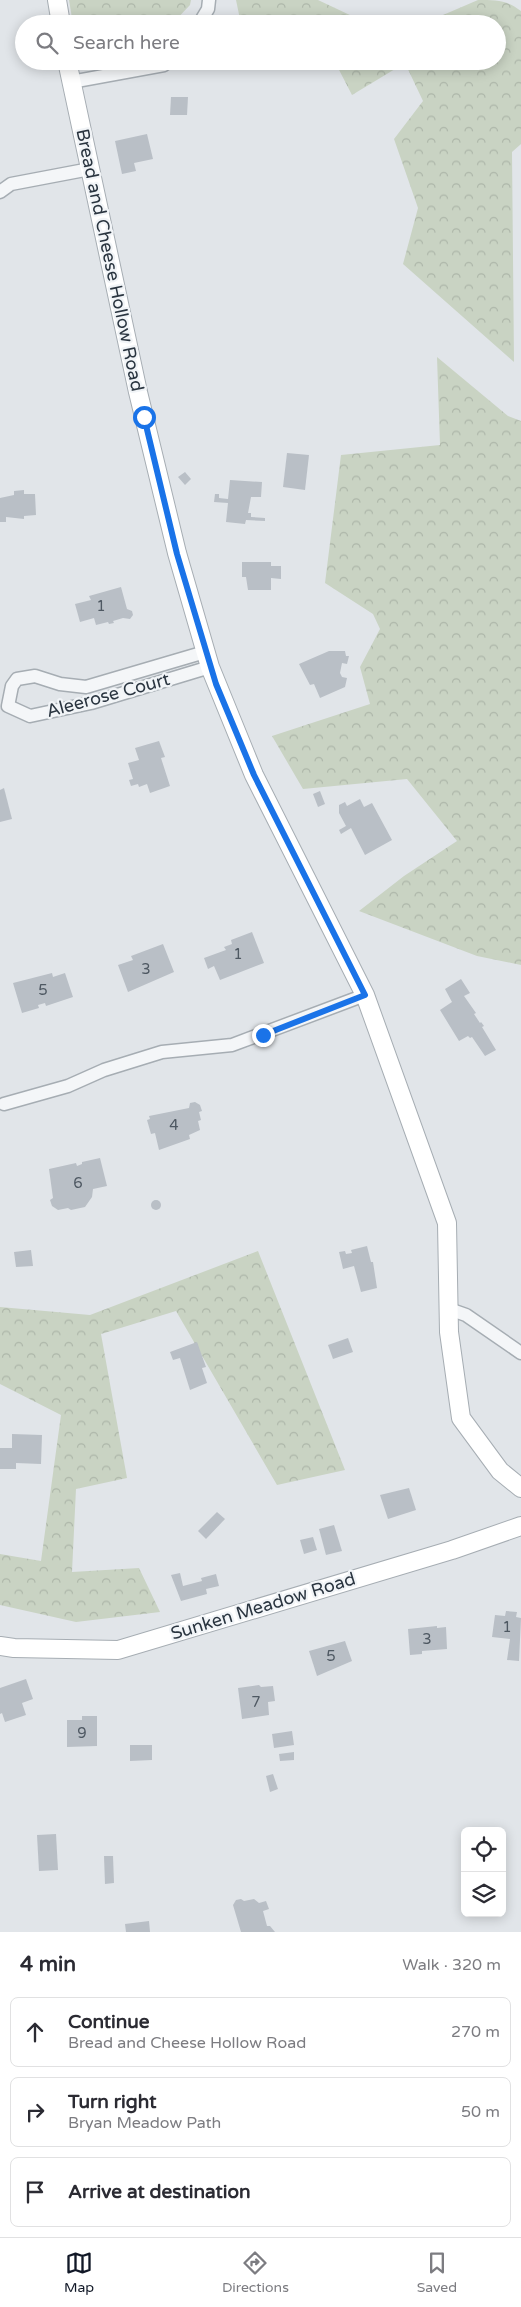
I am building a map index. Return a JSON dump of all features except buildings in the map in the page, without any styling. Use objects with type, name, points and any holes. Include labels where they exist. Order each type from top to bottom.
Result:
[{"type":"main road","points":[[57,0],[60,15]]},
{"type":"main road","name":"Bread and Cheese Hollow Road","points":[[69,70],[154,458],[177,554],[208,659],[254,775],[365,995],[447,1223],[449,1332],[461,1418],[500,1471],[521,1488]]},
{"type":"main road","name":"Sunken Meadow Road","points":[[0,1646],[14,1648],[118,1650],[452,1550],[521,1526]]},
{"type":"street","points":[[204,15],[208,9],[209,0]]},
{"type":"street","points":[[71,82],[137,70]]},
{"type":"street","points":[[0,192],[11,184],[90,169]]},
{"type":"street","name":"Aleerose Court","points":[[208,659],[91,703],[30,716],[8,706],[12,686],[17,679],[35,676],[60,684],[86,687],[208,659]]},
{"type":"street","points":[[4,1104],[68,1086],[104,1070],[162,1052],[232,1045],[365,995]]},
{"type":"street","points":[[449,1309],[466,1315],[521,1353]]},
{"type":"green space","points":[[69,0],[191,0],[190,5],[181,15],[72,15]]},
{"type":"green space","points":[[236,0],[318,0],[350,15],[239,15]]},
{"type":"green space","points":[[478,0],[501,1],[521,11],[521,144],[512,152],[514,362],[403,264],[418,208],[394,139],[423,101],[408,70],[506,70],[506,15],[443,15]]},
{"type":"green space","points":[[339,70],[393,70],[352,95]]},
{"type":"green space","points":[[437,357],[508,416],[521,421],[521,965],[477,956],[359,911],[404,876],[457,841],[407,779],[303,789],[272,736],[370,704],[360,667],[380,629],[373,614],[325,583],[341,455],[440,445]]},
{"type":"green space","points":[[258,1251],[345,1470],[277,1485],[176,1311],[101,1334],[127,1478],[76,1489],[72,1572],[139,1568],[160,1612],[76,1622],[0,1605],[0,1554],[41,1561],[61,1415],[0,1384],[0,1307],[90,1315]]},
{"type":"route","points":[[144,417],[177,554],[216,684],[254,775],[365,995],[263,1035]]}]
